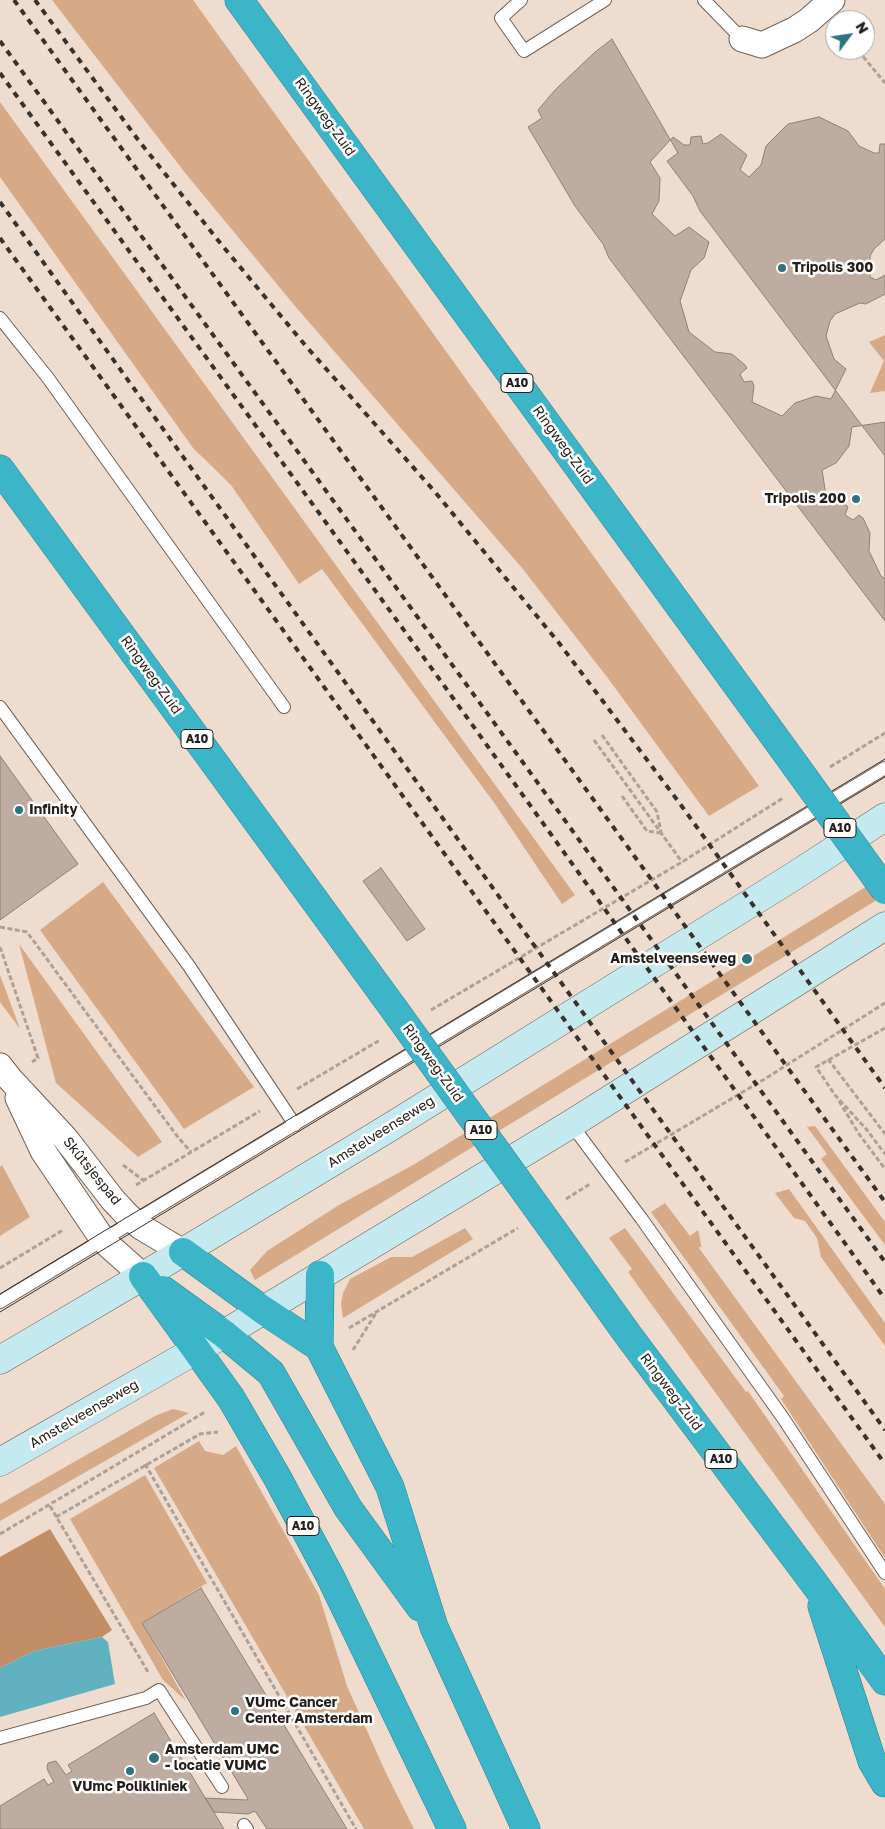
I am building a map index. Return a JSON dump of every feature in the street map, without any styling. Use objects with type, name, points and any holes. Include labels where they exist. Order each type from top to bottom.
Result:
[{"type":"highway","name":"Ringweg-Zuid","points":[[239,0],[885,890]]},
{"type":"highway","name":"Ringweg-Zuid","points":[[0,469],[394,1009],[628,1335],[814,1583],[885,1682]]},
{"type":"highway","points":[[183,1252],[263,1310],[319,1347]]},
{"type":"highway","points":[[320,1275],[319,1347],[390,1487],[434,1627],[526,1829]]},
{"type":"highway","points":[[143,1276],[224,1334],[271,1373],[348,1508],[434,1627]]},
{"type":"highway","points":[[143,1276],[196,1349]]},
{"type":"highway","name":"A10","points":[[196,1349],[237,1409],[277,1477],[330,1576],[452,1829]]},
{"type":"highway","name":"A10","points":[[814,1583],[872,1761],[885,1783]]},
{"type":"main road","name":"Amstelveenseweg","points":[[0,1360],[387,1129],[783,883],[885,817]]},
{"type":"main road","name":"Amstelveenseweg","points":[[0,1462],[224,1334],[571,1124],[885,926]]},
{"type":"street","points":[[742,39],[762,45],[794,30],[808,21],[832,0]]},
{"type":"street","name":"Skûtsjespad","points":[[5,1072],[66,1138],[113,1200],[141,1227],[183,1252]]},
{"type":"street","name":"Skûtsjespad","points":[[5,1072],[43,1151],[104,1240],[143,1276]]},
{"type":"lane","points":[[521,0],[501,18],[524,51],[605,0]]},
{"type":"lane","points":[[704,0],[742,39]]},
{"type":"lane","points":[[0,318],[48,378],[284,707]]},
{"type":"lane","points":[[0,706],[190,966],[296,1125]]},
{"type":"lane","points":[[0,1302],[885,768]]},
{"type":"lane","points":[[571,1124],[782,1418],[885,1573]]},
{"type":"lane","points":[[0,1738],[146,1698],[158,1690],[222,1787]]},
{"type":"path","points":[[866,60],[885,83]]},
{"type":"path","points":[[825,771],[885,733]]},
{"type":"path","points":[[602,734],[657,812],[661,833]]},
{"type":"path","points":[[594,740],[682,862]]},
{"type":"path","points":[[428,1012],[682,862],[791,792]]},
{"type":"path","points":[[622,796],[647,831],[661,833]]},
{"type":"path","points":[[0,927],[27,932],[176,1136],[191,1152]]},
{"type":"path","points":[[0,947],[38,1058]]},
{"type":"path","points":[[559,1203],[763,1080],[885,1003]]},
{"type":"path","points":[[885,1028],[828,1059],[816,1068],[859,1134],[885,1169]]},
{"type":"path","points":[[143,1180],[386,1036]]},
{"type":"path","points":[[828,1059],[885,1134]]},
{"type":"path","points":[[835,1095],[867,1130],[885,1154]]},
{"type":"path","points":[[319,1347],[519,1227]]},
{"type":"path","points":[[0,1268],[57,1234]]},
{"type":"path","points":[[56,1517],[200,1434],[222,1432],[237,1409]]},
{"type":"path","points":[[0,1534],[237,1409]]},
{"type":"path","points":[[145,1464],[356,1829]]},
{"type":"path","points":[[50,1506],[158,1690]]},
{"type":"shaded area","points":[[52,0],[193,0],[759,786],[709,816],[607,677],[522,568],[295,306],[186,174]]},
{"type":"shaded area","points":[[0,102],[575,895],[562,904],[495,804],[322,569],[299,584],[231,485],[193,448],[0,177]]},
{"type":"shaded area","points":[[885,335],[885,391],[870,393],[884,361],[869,342]]},
{"type":"shaded area","points":[[885,875],[885,895],[255,1280],[250,1270],[267,1251],[339,1205],[413,1165]]},
{"type":"shaded area","points":[[103,882],[254,1087],[184,1129],[40,930]]},
{"type":"shaded area","points":[[19,944],[162,1142],[138,1157],[56,1083]]},
{"type":"shaded area","points":[[0,975],[20,1029],[0,1002]]},
{"type":"shaded area","points":[[815,1126],[885,1222],[885,1245],[821,1159],[827,1154],[807,1127]]},
{"type":"shaded area","points":[[2,1165],[30,1217],[0,1236],[0,1167]]},
{"type":"shaded area","points":[[789,1189],[885,1323],[885,1346],[821,1257],[817,1238],[805,1221],[794,1218],[775,1193]]},
{"type":"shaded area","points":[[665,1203],[690,1236],[698,1230],[702,1249],[701,1246],[699,1248],[885,1504],[885,1558],[781,1399],[784,1396],[651,1212]]},
{"type":"shaded area","points":[[465,1228],[473,1239],[343,1318],[341,1304],[343,1293],[350,1279],[391,1257],[412,1257]]},
{"type":"shaded area","points":[[625,1228],[746,1392],[748,1391],[885,1589],[885,1627],[628,1272],[632,1269],[609,1238]]},
{"type":"shaded area","points":[[173,1409],[189,1413],[0,1521],[0,1504],[155,1416]]},
{"type":"shaded area","points":[[199,1441],[205,1451],[223,1455],[236,1446],[319,1595],[347,1686],[386,1773],[414,1829],[364,1829],[154,1468]]},
{"type":"shaded area","points":[[145,1475],[207,1583],[142,1623],[186,1701],[163,1680],[70,1519]]},
{"type":"shaded area","points":[[50,1529],[112,1630],[102,1637],[34,1651],[0,1668],[0,1557]]},
{"type":"water","points":[[102,1637],[108,1642],[115,1684],[0,1717],[0,1668],[34,1651]]},
{"type":"building","points":[[612,39],[678,153],[667,161],[693,196],[700,211],[885,456],[885,621],[609,258],[603,244],[575,206],[528,127],[542,118],[538,110],[555,90],[594,53]]},
{"type":"building","name":"Tripolis 300","points":[[819,117],[848,131],[859,146],[874,153],[879,153],[880,144],[885,144],[885,239],[874,249],[870,256],[870,277],[876,280],[885,275],[885,294],[866,304],[860,303],[835,314],[830,321],[826,336],[834,359],[846,369],[831,399],[816,396],[795,403],[782,416],[752,402],[754,386],[752,381],[744,382],[740,374],[747,368],[745,365],[732,354],[715,352],[689,332],[680,301],[691,270],[704,258],[709,242],[689,227],[675,236],[652,214],[659,201],[660,178],[650,162],[673,137],[684,145],[690,145],[691,137],[701,136],[703,144],[708,143],[721,134],[747,155],[740,170],[749,177],[761,165],[766,146],[788,124]]},
{"type":"building","name":"Tripolis 200","points":[[885,422],[885,579],[881,576],[869,551],[870,533],[863,518],[859,515],[853,520],[845,515],[848,507],[846,505],[827,502],[822,470],[836,463],[849,446],[852,427]]},
{"type":"building","name":"Infinity","points":[[0,756],[78,864],[0,920]]},
{"type":"building","points":[[381,868],[425,929],[407,941],[363,881]]},
{"type":"building","name":"VUmc Cancer Center Amsterdam","points":[[201,1588],[347,1829],[267,1829],[255,1811],[248,1814],[214,1812],[205,1798],[248,1799],[142,1623]]},
{"type":"building","name":"VUmc Polikliniek","points":[[154,1713],[224,1829],[0,1829],[0,1806],[44,1779],[48,1785],[54,1782],[48,1771],[48,1763],[56,1761],[66,1775],[72,1771],[68,1765]]},
{"type":"tram line","points":[[0,1294],[885,759]]},
{"type":"tram line","points":[[0,1312],[885,777]]},
{"type":"railway","points":[[14,0],[885,1202]]},
{"type":"railway","points":[[35,0],[139,141],[221,244],[305,345],[435,492],[559,643],[678,801],[885,1088]]},
{"type":"railway","points":[[0,41],[885,1262]]},
{"type":"railway","points":[[0,73],[435,673],[885,1299]]},
{"type":"railway","points":[[0,202],[885,1430]]},
{"type":"railway","points":[[0,238],[885,1464]]},
{"type":"place","name":"Tripolis 300","points":[[782,268]]},
{"type":"place","name":"Tripolis 200","points":[[856,499]]},
{"type":"place","name":"Infinity","points":[[19,810]]},
{"type":"place","name":"Amstelveenseweg","points":[[747,959]]},
{"type":"place","name":"VUmc Cancer Center Amsterdam","points":[[235,1711]]},
{"type":"place","name":"Amsterdam UMC - locatie VUMC","points":[[154,1758]]},
{"type":"place","name":"VUmc Polikliniek","points":[[130,1771]]}]
